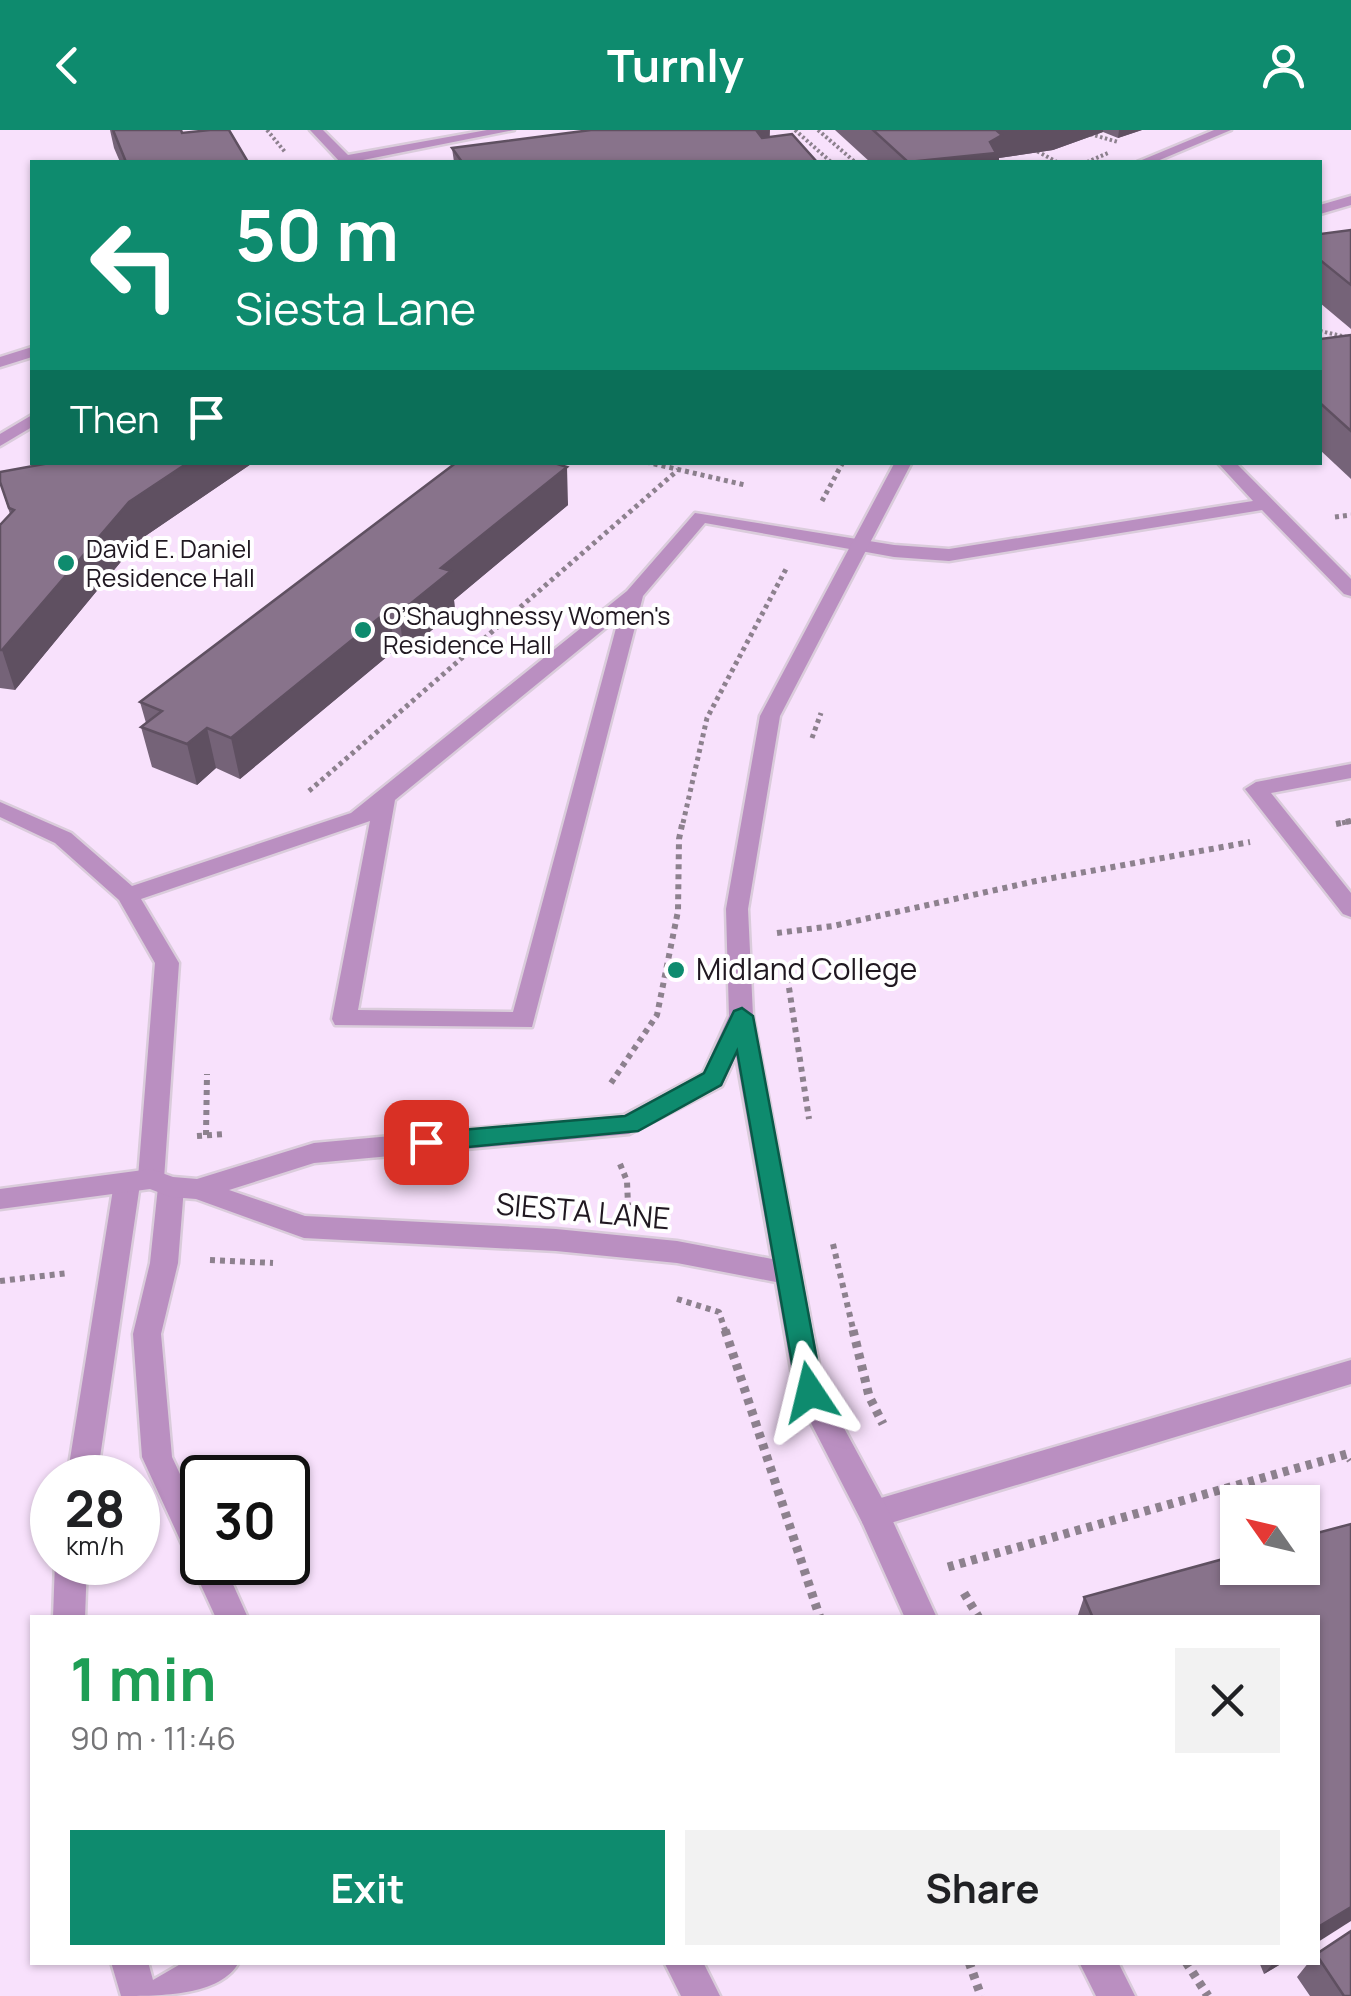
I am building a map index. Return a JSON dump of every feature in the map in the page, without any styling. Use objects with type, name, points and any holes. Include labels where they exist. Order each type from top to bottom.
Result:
[{"type":"street","points":[[316,130],[345,160],[508,130]]},
{"type":"street","points":[[1149,160],[1226,130]]},
{"type":"street","points":[[1322,209],[1351,200]]},
{"type":"street","points":[[0,362],[30,353]]},
{"type":"street","points":[[0,441],[30,421]]},
{"type":"street","points":[[902,465],[770,716],[737,909],[742,1016],[810,1392],[874,1514],[920,1615]]},
{"type":"street","points":[[1228,465],[1351,590]]},
{"type":"street","points":[[128,895],[359,818],[634,595],[701,517],[894,551],[949,554],[1266,504]]},
{"type":"street","points":[[385,796],[344,1018],[523,1020],[634,595]]},
{"type":"street","points":[[1351,771],[1256,789],[1351,909]]},
{"type":"street","points":[[0,809],[62,838],[128,895],[167,964],[164,1264],[147,1334],[158,1457],[180,1506]]},
{"type":"street","name":"SIESTA LANE","points":[[0,1199],[162,1184],[314,1153],[629,1124],[712,1079],[742,1016]]},
{"type":"street","points":[[85,1455],[113,1268],[162,1184]]},
{"type":"street","name":"SIESTA LANE","points":[[162,1184],[304,1227],[556,1240],[788,1273]]},
{"type":"street","points":[[874,1514],[1351,1372]]},
{"type":"street","points":[[69,1615],[70,1585]]},
{"type":"street","points":[[217,1585],[231,1615]]},
{"type":"street","points":[[131,1965],[140,1996]]},
{"type":"street","points":[[162,1996],[216,1965]]},
{"type":"street","points":[[684,1965],[701,1996]]},
{"type":"street","points":[[1099,1965],[1116,1996]]},
{"type":"path","points":[[795,130],[830,160]]},
{"type":"path","points":[[818,130],[852,160]]},
{"type":"path","points":[[1076,130],[1127,145]]},
{"type":"path","points":[[1024,142],[1051,160]]},
{"type":"path","points":[[1322,331],[1351,338]]},
{"type":"path","points":[[298,801],[678,470]]},
{"type":"path","points":[[1335,518],[1351,515]]},
{"type":"path","points":[[808,748],[826,698]]},
{"type":"path","points":[[676,925],[780,932],[833,926],[1036,881],[1351,821]]},
{"type":"path","points":[[777,914],[811,1135]]},
{"type":"path","points":[[606,1126],[627,1181],[631,1284],[718,1312],[819,1615]]},
{"type":"path","points":[[828,1226],[869,1396],[886,1431]]},
{"type":"path","points":[[164,1264],[204,1260],[278,1263]]},
{"type":"path","points":[[0,1281],[113,1268]]},
{"type":"path","points":[[948,1567],[1347,1454],[1351,1460]]},
{"type":"path","points":[[918,1501],[948,1567],[977,1615]]},
{"type":"path","points":[[970,1965],[982,1996]]},
{"type":"path","points":[[1188,1965],[1208,1996]]},
{"type":"shaded area","name":"Midland College","points":[[0,130],[1351,130],[1351,1996],[0,1996]]},
{"type":"building","points":[[113,130],[229,130],[247,160],[125,160]]},
{"type":"building","points":[[591,130],[756,130],[762,138],[792,134],[815,160],[461,160],[452,148]]},
{"type":"building","points":[[873,130],[996,130],[1002,135],[990,142],[996,153],[906,160]]},
{"type":"building","points":[[1351,230],[1351,285],[1322,262],[1322,234]]},
{"type":"building","points":[[1351,335],[1351,431],[1322,405],[1322,339]]},
{"type":"building","points":[[38,465],[184,465],[129,502],[2,650],[0,525],[14,510],[9,508],[0,472]]},
{"type":"building","points":[[453,465],[567,467],[441,568],[451,571],[399,613],[389,610],[231,738],[207,728],[187,744],[141,727],[162,711],[140,702]]},
{"type":"building","points":[[1351,1524],[1351,1907],[1320,1926],[1320,1615],[1092,1615],[1084,1597],[1220,1560],[1220,1585],[1320,1585],[1320,1532]]},
{"type":"building","points":[[1351,1931],[1351,1996],[1344,1996],[1320,1960],[1320,1952]]},
{"type":"place","name":"David E. Daniel Residence Hall","points":[[66,563]]},
{"type":"place","name":"O’Shaughnessy Women's Residence Hall","points":[[363,630]]},
{"type":"place","name":"Midland College","points":[[676,970]]},
{"type":"route","points":[[426,1142],[629,1124],[712,1079],[742,1016],[758,1122],[810,1392]]}]
